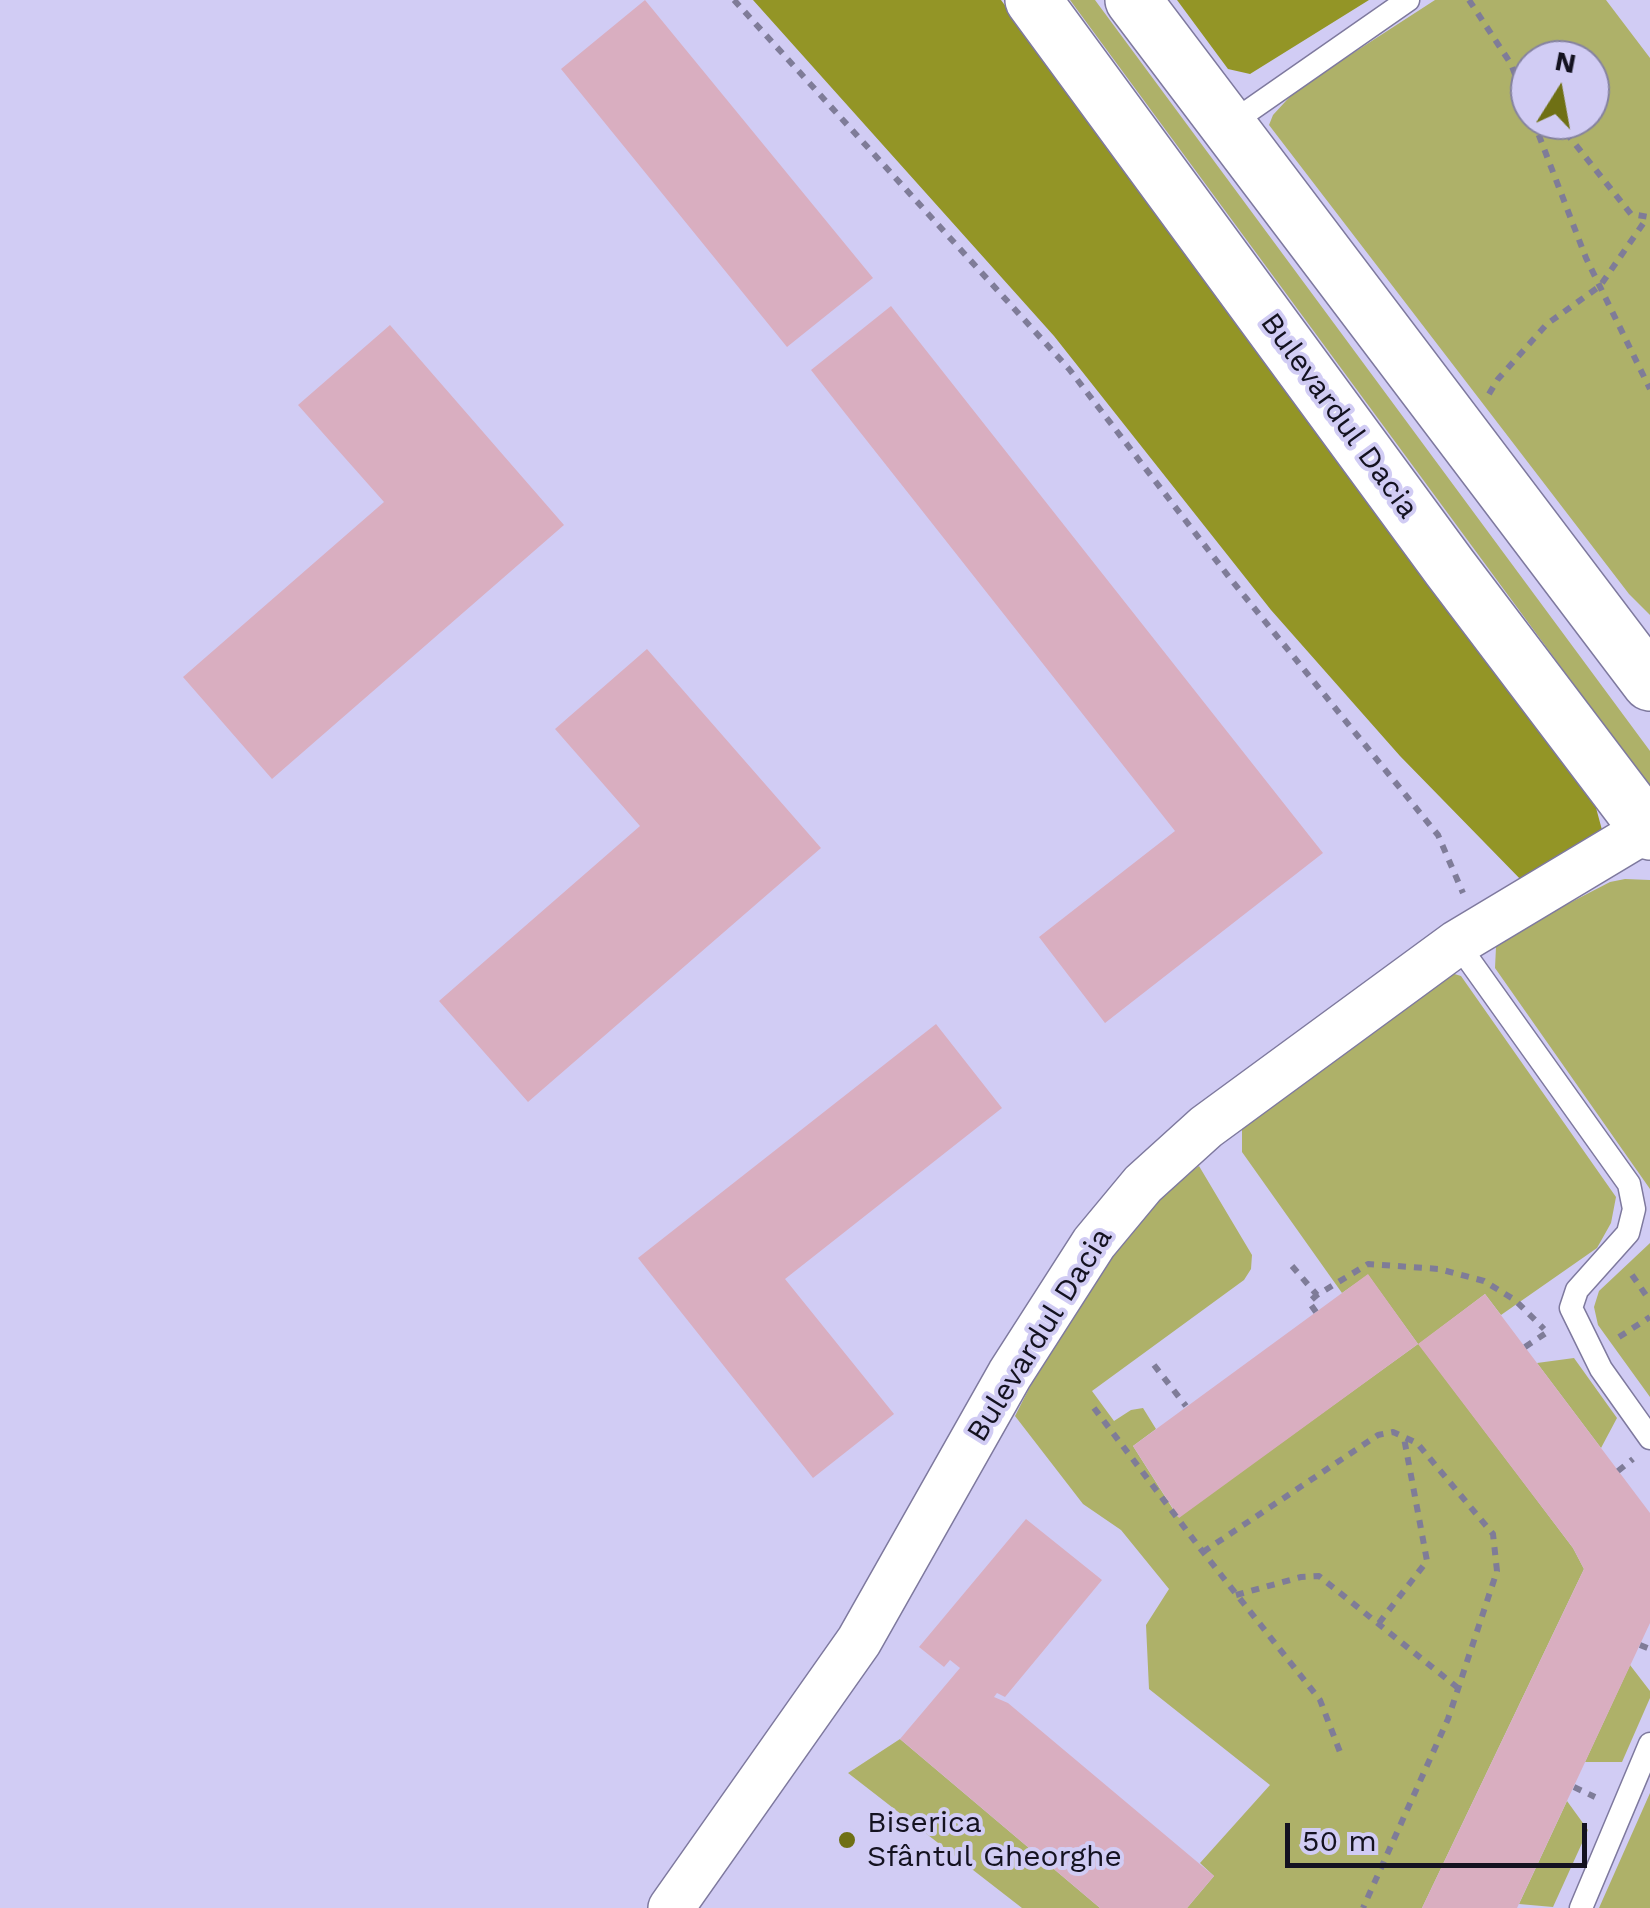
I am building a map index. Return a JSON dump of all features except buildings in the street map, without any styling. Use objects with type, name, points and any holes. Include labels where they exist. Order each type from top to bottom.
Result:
[{"type":"main road","name":"Bulevardul Dacia","points":[[1034,0],[1450,568],[1649,831]]},
{"type":"main road","points":[[1133,0],[1650,683]]},
{"type":"street","name":"Bulevardul Dacia","points":[[672,1908],[859,1641],[1010,1374],[1094,1243],[1143,1184],[1206,1127],[1468,937],[1649,831]]},
{"type":"lane","points":[[1227,126],[1408,0]]},
{"type":"lane","points":[[1468,937],[1629,1184],[1634,1209],[1628,1233],[1577,1290],[1571,1308],[1602,1369],[1650,1438]]},
{"type":"lane","points":[[1581,1908],[1650,1744]]},
{"type":"path","points":[[734,0],[1068,370],[1438,835],[1468,937]]},
{"type":"path","points":[[1469,0],[1510,62]]},
{"type":"path","points":[[1541,140],[1600,286],[1650,389]]},
{"type":"path","points":[[1463,437],[1498,378],[1547,324],[1600,286],[1649,217],[1630,214],[1572,140]]},
{"type":"path","points":[[1316,1312],[1309,1302],[1368,1264],[1440,1269],[1484,1281],[1515,1300],[1547,1332]]},
{"type":"path","points":[[1292,1266],[1318,1295]]},
{"type":"path","points":[[1154,1365],[1186,1406]]},
{"type":"path","points":[[1094,1408],[1320,1700],[1340,1752]]},
{"type":"path","points":[[1203,1552],[1378,1436],[1393,1432],[1417,1443],[1493,1534],[1497,1571],[1448,1720],[1364,1908]]},
{"type":"path","points":[[1379,1624],[1426,1561],[1404,1437]]},
{"type":"path","points":[[1236,1595],[1300,1577],[1319,1576],[1458,1688]]},
{"type":"path","points":[[1640,1645],[1650,1649]]},
{"type":"green space","points":[[1070,0],[1095,0],[1650,751],[1650,788]]},
{"type":"green space","points":[[1435,0],[1606,0],[1650,58],[1650,615],[1629,594],[1269,125],[1296,90]]},
{"type":"green space","points":[[1650,880],[1650,1189],[1495,968],[1496,947],[1502,938],[1610,882]]},
{"type":"green space","points":[[1448,972],[1461,976],[1616,1197],[1611,1223],[1597,1248],[1501,1315],[1485,1294],[1419,1344],[1573,1548],[1584,1569],[1422,1908],[1187,1908],[1214,1876],[1200,1863],[1270,1785],[1149,1689],[1146,1625],[1169,1589],[1121,1530],[1083,1504],[1015,1416],[1076,1296],[1113,1247],[1177,1181],[1199,1166],[1252,1255],[1251,1269],[1244,1280],[1092,1391],[1114,1421],[1131,1410],[1143,1408],[1156,1429],[1133,1446],[1178,1517],[1418,1344],[1368,1275],[1342,1293],[1242,1152],[1242,1130],[1247,1116]]},
{"type":"green space","points":[[1650,1243],[1650,1397],[1598,1325],[1594,1307],[1599,1291]]},
{"type":"green space","points":[[1574,1358],[1617,1418],[1601,1448],[1537,1363]]},
{"type":"green space","points":[[1630,1665],[1650,1691],[1650,1698],[1622,1762],[1585,1762]]},
{"type":"green space","points":[[900,1739],[1100,1908],[1022,1908],[848,1773]]},
{"type":"green space","points":[[1650,1793],[1650,1908],[1599,1908]]},
{"type":"green space","points":[[1567,1801],[1588,1830],[1553,1907],[1519,1904]]},
{"type":"shaded area","points":[[753,0],[1001,0],[1595,804],[1602,830],[1592,847],[1526,885],[1400,756],[1271,610],[1054,336]]},
{"type":"shaded area","points":[[1177,0],[1369,0],[1250,74],[1228,69]]},
{"type":"place","name":"Biserica Sfântul Gheorghe","points":[[847,1840]]}]
